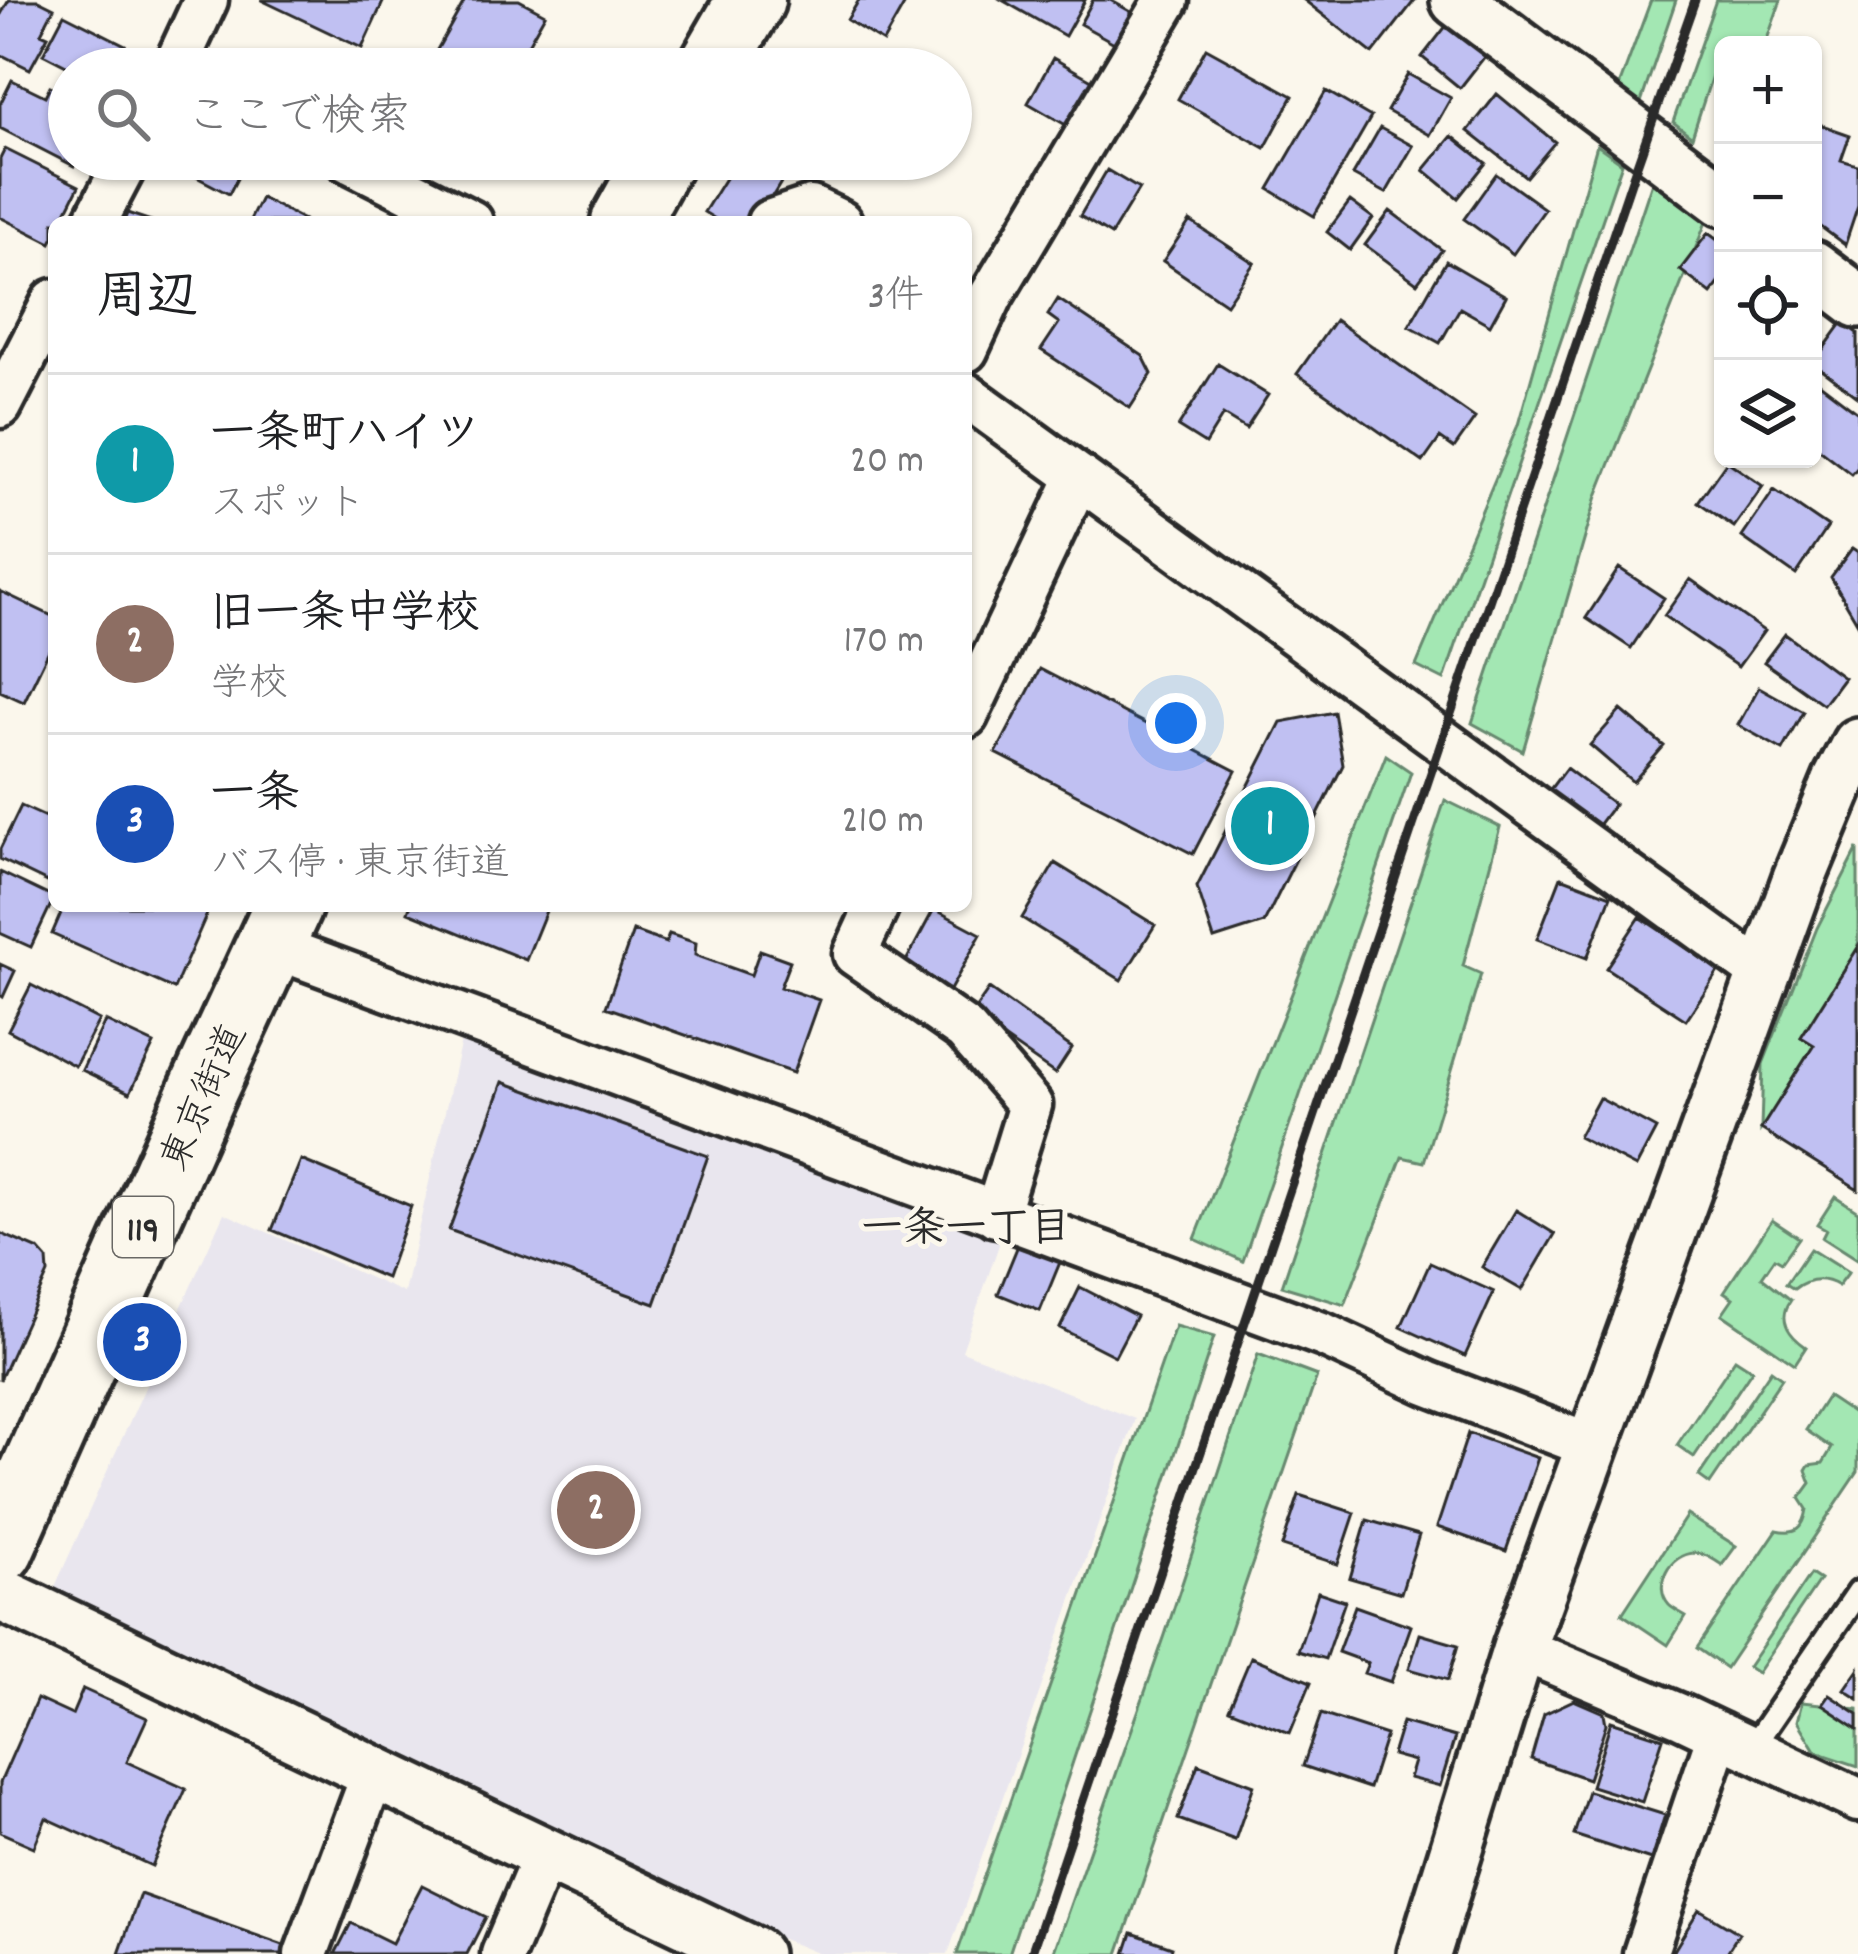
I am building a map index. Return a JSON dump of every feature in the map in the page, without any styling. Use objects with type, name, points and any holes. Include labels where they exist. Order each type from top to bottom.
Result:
[{"type":"highway","points":[[723,48],[751,0]]},
{"type":"highway","points":[[629,216],[649,180]]},
{"type":"highway","name":"東京街道","points":[[0,1550],[279,926]]},
{"type":"street","points":[[184,48],[206,0]]},
{"type":"street","points":[[972,322],[979,290],[1167,0]]},
{"type":"street","points":[[1457,0],[1714,193]]},
{"type":"street","points":[[98,216],[117,180]]},
{"type":"street","points":[[388,180],[459,216]]},
{"type":"street","points":[[787,216],[812,208],[828,216]]},
{"type":"street","points":[[1822,275],[1858,301]]},
{"type":"street","points":[[0,406],[48,314]]},
{"type":"street","points":[[972,399],[1765,975]]},
{"type":"street","points":[[972,703],[1078,478]]},
{"type":"street","points":[[1424,1954],[1519,1648],[1799,878],[1858,744]]},
{"type":"street","points":[[874,912],[855,954],[965,1030],[1030,1105],[996,1216]]},
{"type":"street","points":[[279,926],[996,1216],[1324,1335],[1427,1383],[1593,1448]]},
{"type":"street","points":[[0,1594],[755,1954]]},
{"type":"street","points":[[1519,1648],[1858,1800]]},
{"type":"street","points":[[1645,1954],[1735,1741]]},
{"type":"street","points":[[306,1954],[374,1772]]},
{"type":"street","points":[[503,1954],[545,1854]]},
{"type":"lane","points":[[1735,1741],[1858,1592]]},
{"type":"shaded area","points":[[463,1032],[1002,1236],[962,1351],[1135,1419],[948,1954],[819,1954],[48,1602],[224,1213],[404,1293]]},
{"type":"green space","points":[[1651,0],[1676,0],[1639,108],[1618,89]]},
{"type":"green space","points":[[1716,0],[1781,0],[1768,36],[1714,36],[1714,69],[1692,137],[1673,122]]},
{"type":"green space","points":[[1597,145],[1622,163],[1444,680],[1416,666],[1518,425]]},
{"type":"green space","points":[[1652,182],[1706,222],[1597,496],[1523,751],[1472,723]]},
{"type":"green space","points":[[1386,755],[1411,772],[1243,1261],[1195,1239]]},
{"type":"green space","points":[[1445,800],[1500,827],[1463,966],[1481,974],[1424,1162],[1402,1157],[1345,1305],[1282,1286]]},
{"type":"green space","points":[[1858,848],[1858,946],[1801,1037],[1814,1045],[1761,1129],[1763,1064],[1817,928]]},
{"type":"green space","points":[[1835,1197],[1858,1212],[1858,1261],[1822,1238],[1826,1230],[1817,1225]]},
{"type":"green space","points":[[1772,1220],[1799,1238],[1782,1262],[1775,1258],[1762,1277],[1791,1300],[1785,1314],[1787,1326],[1806,1347],[1795,1364],[1722,1314],[1733,1298],[1724,1292]]},
{"type":"green space","points":[[1810,1249],[1848,1273],[1838,1286],[1821,1280],[1794,1289],[1786,1284]]},
{"type":"green space","points":[[1175,1326],[1214,1337],[1009,1954],[957,1954]]},
{"type":"green space","points":[[1258,1354],[1317,1376],[1118,1954],[1053,1954],[1165,1635]]},
{"type":"green space","points":[[1735,1359],[1752,1370],[1694,1457],[1677,1445]]},
{"type":"green space","points":[[1771,1370],[1782,1378],[1710,1484],[1699,1476]]},
{"type":"green space","points":[[1828,1396],[1858,1416],[1858,1472],[1726,1668],[1697,1648],[1777,1530],[1794,1530],[1804,1521],[1807,1509],[1800,1498],[1811,1483],[1806,1470],[1823,1463],[1832,1448],[1806,1430]]},
{"type":"green space","points":[[1687,1515],[1736,1546],[1722,1565],[1694,1553],[1678,1559],[1666,1572],[1664,1597],[1686,1616],[1668,1645],[1622,1614]]},
{"type":"green space","points":[[1811,1574],[1820,1580],[1757,1673],[1748,1667]]},
{"type":"green space","points":[[1802,1702],[1858,1708],[1858,1766],[1816,1752],[1797,1721]]},
{"type":"building","points":[[9,0],[38,0],[54,8],[41,33],[48,36],[30,69],[0,54],[0,16]]},
{"type":"building","points":[[261,0],[384,0],[362,48]]},
{"type":"building","points":[[465,0],[519,0],[545,14],[526,48],[438,48]]},
{"type":"building","points":[[859,0],[907,0],[883,42],[847,20]]},
{"type":"building","points":[[1002,0],[1085,0],[1065,36]]},
{"type":"building","points":[[1093,0],[1110,0],[1135,14],[1118,45],[1080,24]]},
{"type":"building","points":[[1304,0],[1415,0],[1373,54]]},
{"type":"building","points":[[64,14],[125,45],[48,48],[48,57],[43,54]]},
{"type":"building","points":[[1450,21],[1489,51],[1460,88],[1422,57]]},
{"type":"building","points":[[1206,48],[1293,96],[1265,148],[1178,99]]},
{"type":"building","points":[[1053,58],[1097,83],[1071,128],[1028,103]]},
{"type":"building","points":[[1408,74],[1451,98],[1430,135],[1387,111]]},
{"type":"building","points":[[12,80],[45,96],[48,90],[48,153],[0,128],[0,104]]},
{"type":"building","points":[[1326,91],[1371,117],[1314,216],[1269,189]]},
{"type":"building","points":[[1497,94],[1555,142],[1526,177],[1468,131]]},
{"type":"building","points":[[1822,125],[1850,135],[1841,161],[1858,166],[1858,206],[1845,245],[1822,228]]},
{"type":"building","points":[[1380,128],[1413,146],[1386,193],[1353,175]]},
{"type":"building","points":[[1452,136],[1486,163],[1458,198],[1424,170]]},
{"type":"building","points":[[5,149],[48,170],[48,180],[67,180],[79,186],[64,216],[48,216],[48,241],[0,217],[0,159]]},
{"type":"building","points":[[1107,170],[1139,189],[1111,235],[1080,216]]},
{"type":"building","points":[[1496,174],[1545,209],[1513,254],[1464,219]]},
{"type":"building","points":[[202,180],[236,180],[229,194]]},
{"type":"building","points":[[724,180],[782,180],[761,216],[704,212]]},
{"type":"building","points":[[261,198],[296,216],[252,216]]},
{"type":"building","points":[[1350,201],[1373,218],[1350,250],[1327,232]]},
{"type":"building","points":[[1390,211],[1442,250],[1417,283],[1365,245]]},
{"type":"building","points":[[1190,221],[1254,263],[1226,304],[1163,261]]},
{"type":"building","points":[[1708,233],[1714,237],[1711,294],[1680,270]]},
{"type":"building","points":[[1446,261],[1506,296],[1490,325],[1460,308],[1440,343],[1409,326]]},
{"type":"building","points":[[1058,299],[1143,356],[1152,374],[1130,408],[1041,350],[1059,323],[1048,315]]},
{"type":"building","points":[[1335,320],[1475,418],[1454,448],[1440,438],[1423,462],[1297,374]]},
{"type":"building","points":[[1843,322],[1858,333],[1858,397],[1822,370],[1822,351]]},
{"type":"building","points":[[1218,364],[1268,395],[1246,429],[1223,415],[1205,444],[1178,427]]},
{"type":"building","points":[[1822,385],[1858,412],[1858,467],[1852,474],[1822,451]]},
{"type":"building","points":[[1722,468],[1737,468],[1763,486],[1734,527],[1698,502]]},
{"type":"building","points":[[1774,490],[1828,527],[1796,575],[1742,537]]},
{"type":"building","points":[[1852,549],[1858,553],[1858,624],[1831,578]]},
{"type":"building","points":[[1619,568],[1664,598],[1631,648],[1586,618]]},
{"type":"building","points":[[1690,579],[1764,631],[1738,667],[1664,616]]},
{"type":"building","points":[[0,591],[48,614],[48,652],[24,702],[0,691]]},
{"type":"building","points":[[1785,634],[1843,677],[1823,704],[1764,662]]},
{"type":"building","points":[[1040,669],[1236,771],[1193,854],[996,753]]},
{"type":"building","points":[[1759,687],[1804,712],[1783,750],[1738,725]]},
{"type":"building","points":[[1621,710],[1664,746],[1633,782],[1590,745]]},
{"type":"building","points":[[1334,712],[1343,765],[1264,923],[1214,939],[1197,887],[1281,722]]},
{"type":"building","points":[[1566,768],[1614,804],[1590,836],[1542,800]]},
{"type":"building","points":[[21,806],[48,818],[48,882],[0,859],[0,849]]},
{"type":"building","points":[[1055,863],[1155,925],[1121,980],[1022,918]]},
{"type":"building","points":[[0,872],[48,895],[48,911],[31,947],[0,933]]},
{"type":"building","points":[[1561,877],[1611,896],[1587,958],[1537,939]]},
{"type":"building","points":[[61,912],[208,912],[174,989],[52,934]]},
{"type":"building","points":[[408,912],[546,912],[526,960]]},
{"type":"building","points":[[932,912],[981,934],[950,990],[904,965]]},
{"type":"building","points":[[1640,917],[1719,970],[1686,1020],[1606,968]]},
{"type":"building","points":[[633,931],[666,943],[669,934],[696,943],[695,955],[751,975],[760,950],[790,961],[780,987],[819,1000],[793,1073],[606,1007]]},
{"type":"building","points":[[1858,946],[1858,1190],[1761,1129],[1814,1045],[1801,1037]]},
{"type":"building","points":[[0,964],[15,971],[3,997],[0,995]]},
{"type":"building","points":[[31,985],[99,1020],[75,1066],[8,1030]]},
{"type":"building","points":[[989,989],[1072,1048],[1055,1074],[971,1015]]},
{"type":"building","points":[[105,1021],[154,1044],[130,1093],[82,1070]]},
{"type":"building","points":[[503,1082],[708,1156],[655,1304],[449,1230]]},
{"type":"building","points":[[1599,1098],[1656,1129],[1636,1167],[1578,1137]]},
{"type":"building","points":[[301,1160],[411,1206],[386,1278],[272,1230]]},
{"type":"building","points":[[1516,1210],[1555,1234],[1522,1290],[1482,1267]]},
{"type":"building","points":[[0,1233],[39,1250],[47,1259],[48,1273],[0,1380]]},
{"type":"building","points":[[1021,1238],[1063,1255],[1040,1311],[998,1294]]},
{"type":"building","points":[[1430,1263],[1494,1292],[1465,1356],[1401,1327]]},
{"type":"building","points":[[1080,1287],[1136,1316],[1115,1356],[1060,1328]]},
{"type":"building","points":[[1468,1433],[1538,1458],[1506,1551],[1437,1527]]},
{"type":"building","points":[[1299,1495],[1355,1513],[1338,1564],[1282,1546]]},
{"type":"building","points":[[1367,1520],[1419,1535],[1401,1593],[1350,1578]]},
{"type":"building","points":[[1318,1592],[1345,1601],[1325,1659],[1298,1651]]},
{"type":"building","points":[[1355,1606],[1411,1626],[1391,1682],[1364,1673],[1368,1663],[1338,1652]]},
{"type":"building","points":[[1420,1634],[1458,1645],[1448,1680],[1409,1669]]},
{"type":"building","points":[[1251,1657],[1311,1682],[1290,1733],[1229,1709]]},
{"type":"building","points":[[1858,1669],[1858,1698],[1844,1689]]},
{"type":"building","points":[[83,1689],[147,1718],[127,1762],[186,1789],[152,1866],[46,1818],[34,1847],[0,1832],[0,1783],[37,1699],[72,1715]]},
{"type":"building","points":[[1829,1694],[1858,1713],[1858,1728],[1822,1704]]},
{"type":"building","points":[[1574,1700],[1604,1713],[1606,1724],[1588,1779],[1531,1759],[1544,1714]]},
{"type":"building","points":[[1321,1714],[1386,1735],[1369,1788],[1303,1766]]},
{"type":"building","points":[[1611,1721],[1663,1738],[1642,1802],[1591,1786]]},
{"type":"building","points":[[1402,1722],[1455,1737],[1440,1786],[1409,1778],[1414,1761],[1392,1755]]},
{"type":"building","points":[[1198,1764],[1254,1785],[1235,1840],[1178,1819]]},
{"type":"building","points":[[1588,1791],[1665,1815],[1651,1860],[1574,1835]]},
{"type":"building","points":[[422,1885],[486,1917],[467,1954],[335,1954],[351,1923],[392,1943]]},
{"type":"building","points":[[140,1894],[289,1947],[287,1954],[119,1954]]},
{"type":"building","points":[[1699,1909],[1739,1933],[1726,1954],[1672,1954]]},
{"type":"building","points":[[1132,1933],[1172,1947],[1170,1954],[1125,1954]]},
{"type":"railway","points":[[1031,1954],[1695,0]]},
{"type":"place","name":"一条町ハイツ","points":[[1270,826]]},
{"type":"place","name":"一条","points":[[142,1342]]},
{"type":"place","name":"旧一条中学校","points":[[596,1510]]},
{"type":"district","name":"一条一丁目","points":[[966,1225]]}]
